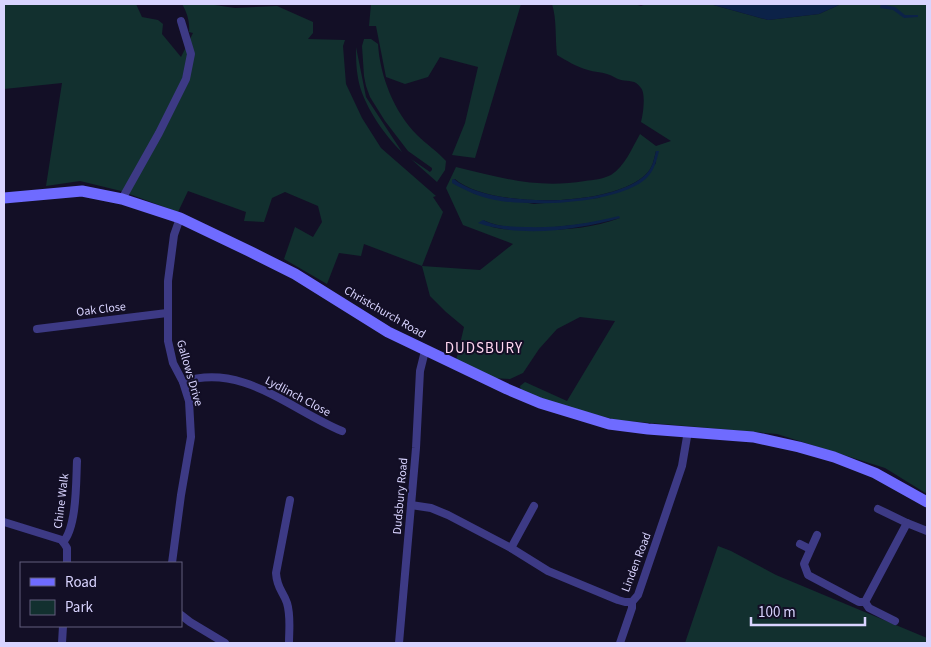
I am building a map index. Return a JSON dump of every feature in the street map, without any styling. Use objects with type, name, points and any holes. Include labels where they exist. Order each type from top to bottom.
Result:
[{"type":"main road","name":"Christchurch Road","points":[[4,198],[82,191],[122,199],[180,218],[295,274],[388,332],[515,393],[608,424],[648,430],[688,431],[775,441],[834,457],[874,473],[927,502]]},
{"type":"street","points":[[122,199],[159,133],[186,79],[191,54],[181,21]]},
{"type":"street","name":"Gallows Drive","points":[[172,562],[191,437],[188,401],[168,340],[168,281],[174,235],[180,218]]},
{"type":"street","name":"Oak Close","points":[[37,329],[167,312]]},
{"type":"street","name":"Dudsbury Road","points":[[399,643],[420,371],[425,351]]},
{"type":"street","name":"Lydlinch Close","points":[[183,382],[204,378],[231,379],[259,387],[329,426],[342,431]]},
{"type":"street","name":"Linden Road","points":[[411,505],[431,508],[448,515],[559,576],[618,600],[632,602],[638,595],[682,466],[688,431]]},
{"type":"street","name":"Chine Walk","points":[[64,542],[68,537],[76,500],[77,461]]},
{"type":"street","points":[[289,643],[289,610],[277,583],[276,573],[290,500]]},
{"type":"street","points":[[511,548],[534,506]]},
{"type":"street","points":[[878,509],[927,531]]},
{"type":"street","name":"Chine Walk","points":[[4,522],[57,538],[64,542],[67,548],[67,562]]},
{"type":"street","points":[[866,602],[906,523]]},
{"type":"street","points":[[817,535],[804,564],[808,574],[859,602],[866,602]]},
{"type":"street","points":[[800,544],[810,549]]},
{"type":"street","points":[[620,643],[632,608],[632,602]]},
{"type":"street","points":[[866,602],[869,608],[895,621]]},
{"type":"street","points":[[182,616],[225,643]]},
{"type":"street","points":[[62,643],[63,627]]},
{"type":"green space","points":[[4,4],[136,4],[142,17],[158,20],[163,24],[162,34],[181,57],[193,33],[189,32],[188,17],[182,4],[208,4],[235,8],[277,6],[313,22],[313,33],[308,39],[345,40],[343,46],[346,84],[362,118],[381,148],[436,196],[433,197],[443,212],[422,266],[364,244],[361,256],[339,253],[327,284],[284,259],[295,227],[313,237],[322,222],[318,206],[285,192],[272,198],[264,222],[244,221],[246,212],[188,191],[178,212],[121,191],[80,181],[46,186],[62,83],[4,89]]},
{"type":"green space","points":[[371,4],[521,4],[475,158],[452,155],[465,123],[478,67],[440,57],[428,77],[405,84],[386,77],[376,26],[369,26]]},
{"type":"green space","points":[[552,4],[634,4],[641,6],[646,4],[710,4],[768,20],[819,14],[841,4],[927,4],[927,494],[885,468],[777,434],[616,420],[568,407],[521,391],[520,386],[525,382],[567,401],[615,321],[580,317],[557,329],[539,349],[523,373],[510,379],[491,378],[456,361],[464,327],[430,296],[422,266],[480,270],[513,244],[463,225],[446,188],[456,167],[520,181],[551,184],[568,183],[598,179],[611,175],[624,162],[640,134],[656,146],[671,141],[641,122],[644,100],[643,91],[636,83],[605,73],[584,69],[557,55]],"holes":[[[656,151],[656,163],[642,181],[598,198],[534,204],[475,194],[453,183],[452,180],[455,179],[472,189],[495,196],[553,200],[582,198],[610,192],[632,184],[650,170]],[[620,218],[606,223],[562,230],[502,229],[492,227],[483,220],[497,225],[531,228]]]},
{"type":"green space","points":[[364,39],[371,39],[378,44],[385,81],[401,116],[417,135],[446,161],[445,170],[437,182],[411,159],[430,172],[432,170],[432,168],[408,151],[385,121],[370,97],[364,76],[362,46]]},
{"type":"green space","points":[[356,47],[366,97],[402,152],[381,128],[364,98],[357,74]]},
{"type":"green space","points":[[718,546],[776,575],[927,638],[927,643],[685,643]]},
{"type":"water","points":[[710,4],[841,4],[819,14],[768,20]]},
{"type":"water","points":[[881,4],[895,7],[905,15],[918,15],[918,17],[904,18],[893,10],[880,8]]},
{"type":"water","points":[[656,151],[659,151],[654,168],[643,181],[629,189],[612,195],[592,199],[550,203],[511,202],[484,197],[452,183],[454,179],[471,189],[495,196],[553,200],[583,198],[610,192],[632,184],[650,170]]},
{"type":"water","points":[[619,216],[620,218],[585,226],[549,231],[495,228],[478,223],[483,220],[503,226],[549,227]]},
{"type":"district","name":"DUDSBURY","points":[[484,348]]}]
